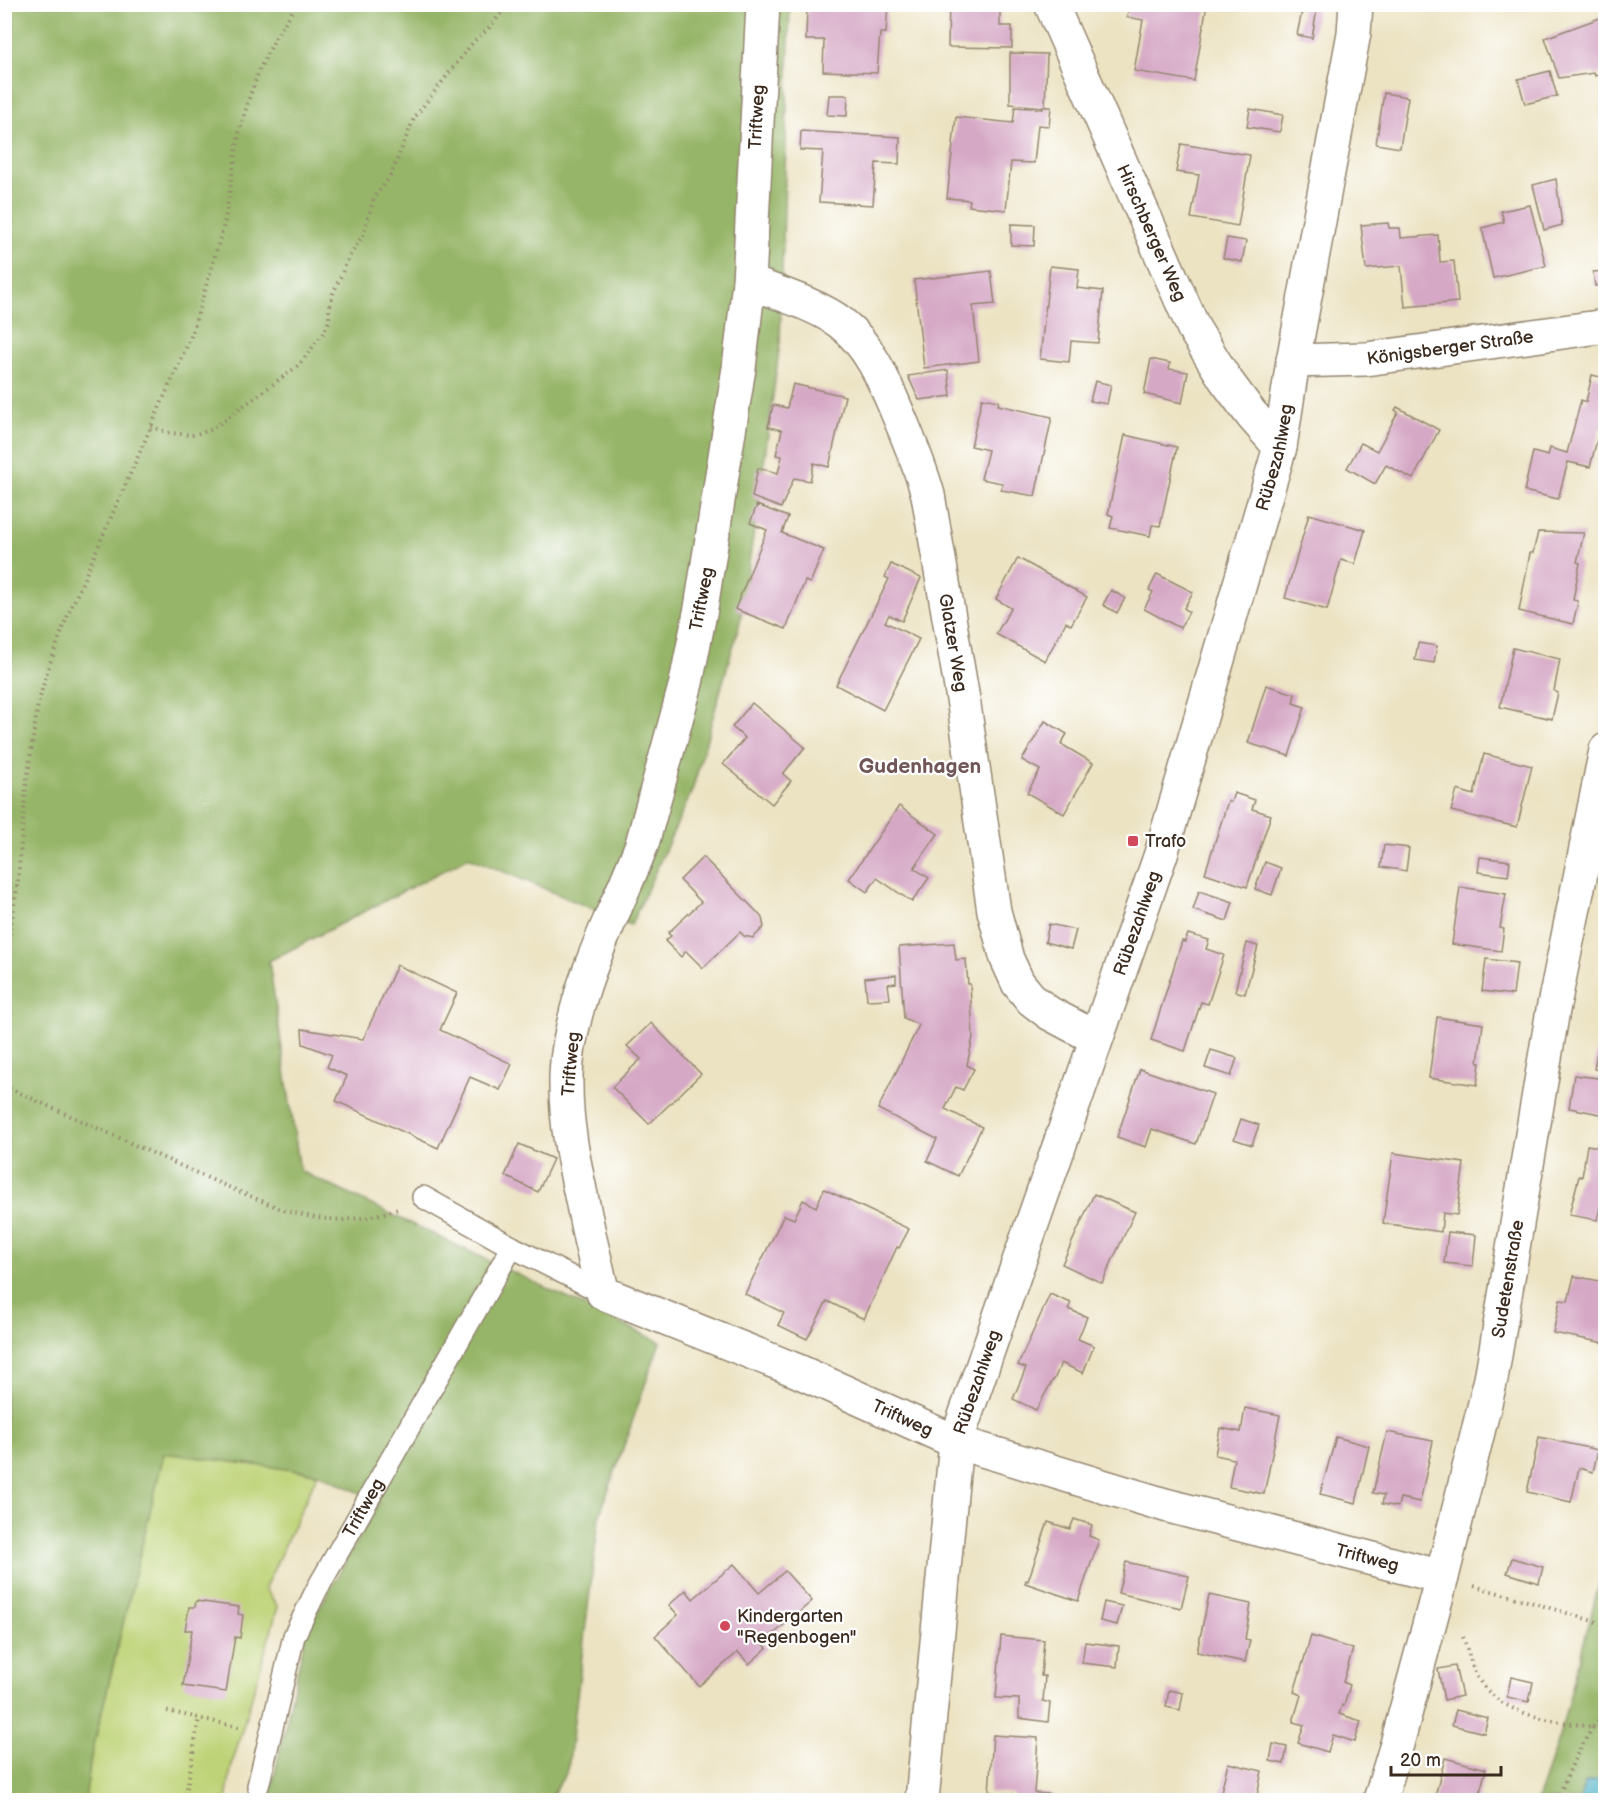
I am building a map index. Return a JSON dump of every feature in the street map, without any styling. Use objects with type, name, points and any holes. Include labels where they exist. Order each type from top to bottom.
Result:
[{"type":"street","name":"Triftweg","points":[[763,4],[748,282],[739,368],[701,608],[686,683],[642,844],[605,928],[583,991],[568,1052],[566,1085],[572,1149],[590,1244],[603,1293],[798,1371],[957,1442],[1165,1505],[1442,1577]]},
{"type":"street","name":"Hirschberger Weg","points":[[1051,4],[1194,328],[1225,379],[1280,447]]},
{"type":"street","name":"Rübezahlweg","points":[[922,1800],[957,1442],[1161,854],[1280,447],[1293,361],[1354,33],[1356,4]]},
{"type":"street","name":"Glatzer Weg","points":[[748,282],[841,322],[872,359],[884,381],[921,471],[928,495],[994,911],[1007,959],[1018,982],[1032,1000],[1049,1013],[1096,1038]]},
{"type":"street","name":"Königsberger Straße","points":[[1293,361],[1366,358],[1605,326]]},
{"type":"street","name":"Sudetenstraße","points":[[1380,1800],[1442,1577],[1491,1379],[1553,1010],[1605,750]]},
{"type":"lane","points":[[423,1197],[512,1247],[603,1293]]},
{"type":"lane","name":"Triftweg","points":[[258,1786],[294,1636],[316,1589],[512,1247]]},
{"type":"path","points":[[4,970],[18,881],[26,786],[38,704],[56,644],[192,334],[224,225],[239,134],[249,98],[260,68],[297,4]]},
{"type":"path","points":[[151,427],[170,433],[192,435],[211,430],[299,364],[325,331],[333,294],[349,257],[363,235],[374,198],[391,176],[414,118],[474,41],[509,4]]},
{"type":"path","points":[[4,1086],[286,1211],[316,1218],[344,1220],[390,1212],[423,1197]]},
{"type":"path","points":[[1442,1577],[1605,1625]]},
{"type":"path","points":[[1461,1632],[1477,1677],[1492,1694],[1506,1705],[1537,1717],[1593,1727]]},
{"type":"path","points":[[167,1711],[238,1726],[269,1738]]},
{"type":"path","points":[[1557,1800],[1576,1756],[1593,1727],[1605,1713]]},
{"type":"path","points":[[185,1800],[199,1718]]},
{"type":"green space","points":[[5,5],[790,5],[780,343],[740,622],[692,791],[631,925],[469,857],[269,961],[300,1171],[660,1342],[599,1517],[568,1770],[549,1800],[269,1800],[306,1632],[379,1502],[318,1473],[164,1453],[91,1757],[85,1800],[5,1800]]},
{"type":"green space","points":[[164,1453],[318,1473],[265,1588],[278,1607],[231,1768],[226,1800],[85,1800],[91,1757]]},
{"type":"green space","points":[[1605,1562],[1605,1778],[1585,1783],[1579,1800],[1537,1800],[1559,1737]]},
{"type":"water","points":[[1605,1778],[1605,1800],[1579,1800],[1585,1783]]},
{"type":"building","points":[[807,4],[888,4],[886,33],[880,33],[877,73],[823,71],[824,40],[806,40]]},
{"type":"building","points":[[949,4],[1000,4],[1000,26],[1012,26],[1012,48],[948,47]]},
{"type":"building","points":[[1129,4],[1207,4],[1194,81],[1134,71],[1143,20],[1127,17]]},
{"type":"building","points":[[1303,6],[1317,9],[1312,38],[1297,35]]},
{"type":"building","points":[[1605,16],[1605,72],[1595,76],[1594,73],[1559,78],[1545,38]]},
{"type":"building","points":[[1010,53],[1047,54],[1045,107],[1051,107],[1049,126],[1038,125],[1034,163],[1011,162],[1006,210],[969,206],[970,200],[947,198],[956,117],[1013,123],[1015,107],[1043,109],[1043,107],[1010,104]]},
{"type":"building","points":[[1550,71],[1557,96],[1525,104],[1518,79]]},
{"type":"building","points":[[1384,93],[1408,97],[1400,148],[1376,144]]},
{"type":"building","points":[[829,95],[848,95],[847,116],[827,115]]},
{"type":"building","points":[[1250,109],[1283,115],[1280,132],[1247,127]]},
{"type":"building","points":[[801,131],[900,137],[899,164],[876,163],[873,205],[819,202],[823,151],[800,150]]},
{"type":"building","points":[[1181,144],[1250,155],[1238,226],[1191,218],[1199,175],[1176,172]]},
{"type":"building","points":[[1556,179],[1562,225],[1544,230],[1533,185]]},
{"type":"building","points":[[1530,205],[1546,266],[1493,278],[1482,228],[1504,222],[1501,211]]},
{"type":"building","points":[[1388,223],[1389,228],[1400,228],[1401,238],[1438,235],[1440,262],[1454,261],[1458,302],[1405,307],[1401,266],[1366,269],[1361,225]]},
{"type":"building","points":[[1011,224],[1035,225],[1034,246],[1011,245]]},
{"type":"building","points":[[1227,238],[1246,241],[1242,262],[1223,258]]},
{"type":"building","points":[[1050,266],[1079,269],[1077,288],[1103,291],[1098,343],[1071,341],[1069,362],[1040,359]]},
{"type":"building","points":[[991,271],[995,304],[973,306],[979,361],[924,368],[914,280]]},
{"type":"building","points":[[1605,271],[1605,285],[1595,286],[1593,272]]},
{"type":"building","points":[[1151,359],[1170,363],[1169,369],[1188,372],[1182,403],[1144,394]]},
{"type":"building","points":[[948,370],[951,396],[919,400],[908,376]]},
{"type":"building","points":[[1592,375],[1605,378],[1605,429],[1600,428],[1590,467],[1568,462],[1558,499],[1524,491],[1533,452],[1548,456],[1550,448],[1567,453],[1581,400],[1586,402]]},
{"type":"building","points":[[1095,381],[1111,385],[1107,404],[1090,401]]},
{"type":"building","points":[[793,384],[845,396],[829,467],[814,463],[810,481],[794,478],[781,508],[752,497],[758,468],[778,473],[782,456],[776,455],[782,430],[768,427],[773,405],[787,408]]},
{"type":"building","points":[[982,398],[999,401],[998,405],[1052,417],[1035,496],[1001,490],[1002,483],[981,479],[988,450],[971,446]]},
{"type":"building","points":[[1397,407],[1439,430],[1413,479],[1386,465],[1375,484],[1347,468],[1361,443],[1377,451],[1398,412],[1395,410]]},
{"type":"building","points":[[1125,435],[1177,447],[1160,526],[1152,525],[1150,536],[1110,528],[1113,516],[1108,514]]},
{"type":"building","points":[[757,505],[788,517],[782,533],[824,550],[810,583],[805,581],[786,629],[735,609],[767,530],[750,523]]},
{"type":"building","points":[[1309,514],[1365,530],[1355,564],[1341,560],[1327,610],[1285,598]]},
{"type":"building","points":[[1538,532],[1584,533],[1577,562],[1580,563],[1573,600],[1578,601],[1573,624],[1519,611],[1530,553],[1533,553]]},
{"type":"building","points":[[1018,558],[1087,597],[1071,625],[1066,622],[1045,661],[996,634],[1011,608],[996,599]]},
{"type":"building","points":[[891,564],[921,578],[902,621],[889,615],[885,622],[919,639],[883,710],[836,685],[889,579],[885,577]]},
{"type":"building","points":[[1157,574],[1193,592],[1184,608],[1189,612],[1180,628],[1144,609],[1153,592],[1149,590]]},
{"type":"building","points":[[1111,590],[1125,598],[1117,613],[1103,605]]},
{"type":"building","points":[[1418,643],[1437,646],[1434,663],[1415,660]]},
{"type":"building","points":[[1513,648],[1560,659],[1554,691],[1558,693],[1552,719],[1500,707]]},
{"type":"building","points":[[1266,685],[1295,694],[1293,703],[1305,707],[1289,756],[1248,743]]},
{"type":"building","points":[[752,703],[805,747],[783,774],[791,781],[772,804],[723,764],[745,738],[732,727]]},
{"type":"building","points":[[1045,721],[1067,734],[1061,744],[1093,763],[1064,814],[1027,793],[1040,770],[1022,760]]},
{"type":"building","points":[[1484,754],[1532,766],[1517,827],[1451,811],[1457,790],[1474,795]]},
{"type":"building","points":[[1234,793],[1255,800],[1252,809],[1271,815],[1247,887],[1205,873],[1228,801],[1231,802]]},
{"type":"building","points":[[899,806],[938,834],[914,868],[929,878],[912,902],[877,878],[867,892],[849,879]]},
{"type":"building","points":[[1384,845],[1409,848],[1406,871],[1381,867]]},
{"type":"building","points":[[703,857],[758,913],[764,927],[753,938],[744,936],[740,932],[703,968],[686,951],[681,957],[665,941],[671,936],[668,933],[701,902],[680,880]]},
{"type":"building","points":[[1480,857],[1510,861],[1508,876],[1478,872]]},
{"type":"building","points":[[1265,862],[1281,868],[1272,895],[1255,889]]},
{"type":"building","points":[[1460,887],[1506,894],[1500,928],[1504,929],[1501,951],[1452,944]]},
{"type":"building","points":[[1199,891],[1233,902],[1227,921],[1193,910]]},
{"type":"building","points":[[1049,924],[1076,930],[1071,949],[1045,942]]},
{"type":"building","points":[[1188,934],[1209,940],[1206,949],[1224,955],[1208,1004],[1201,1002],[1185,1051],[1151,1040],[1182,941],[1185,942]]},
{"type":"building","points":[[954,943],[956,960],[966,959],[968,984],[970,984],[973,1037],[967,1065],[974,1069],[963,1090],[956,1087],[945,1109],[982,1127],[958,1176],[927,1161],[937,1139],[878,1109],[919,1025],[904,1018],[899,947]]},
{"type":"building","points":[[1247,943],[1258,946],[1245,994],[1235,991]]},
{"type":"building","points":[[1486,959],[1517,963],[1513,995],[1482,991]]},
{"type":"building","points":[[397,965],[457,993],[440,1030],[512,1064],[500,1090],[470,1077],[438,1148],[336,1101],[347,1076],[327,1067],[332,1055],[303,1044],[302,1029],[363,1039]]},
{"type":"building","points":[[896,975],[896,983],[888,984],[890,999],[867,1000],[865,978]]},
{"type":"building","points":[[1437,1017],[1483,1024],[1477,1085],[1429,1078]]},
{"type":"building","points":[[651,1023],[701,1074],[649,1124],[612,1087],[641,1059],[627,1046]]},
{"type":"building","points":[[1599,1041],[1605,1042],[1605,1071],[1594,1069]]},
{"type":"building","points":[[1211,1050],[1237,1058],[1231,1076],[1205,1068]]},
{"type":"building","points":[[1140,1069],[1213,1094],[1196,1144],[1152,1129],[1146,1147],[1117,1137]]},
{"type":"building","points":[[1574,1075],[1605,1079],[1605,1115],[1569,1108]]},
{"type":"building","points":[[1241,1119],[1259,1125],[1252,1145],[1234,1139]]},
{"type":"building","points":[[519,1144],[553,1159],[538,1192],[505,1176]]},
{"type":"building","points":[[1587,1145],[1605,1148],[1605,1205],[1601,1204],[1597,1220],[1569,1215],[1579,1176],[1582,1177]]},
{"type":"building","points":[[1393,1153],[1464,1163],[1457,1215],[1443,1213],[1441,1232],[1383,1223]]},
{"type":"building","points":[[824,1189],[909,1229],[899,1248],[897,1247],[864,1319],[827,1301],[807,1339],[778,1325],[784,1313],[745,1294],[784,1215],[794,1219],[803,1200],[816,1207]]},
{"type":"building","points":[[1094,1194],[1135,1212],[1102,1283],[1062,1264]]},
{"type":"building","points":[[1448,1232],[1476,1235],[1473,1266],[1444,1263]]},
{"type":"building","points":[[1574,1276],[1605,1282],[1605,1343],[1553,1333],[1560,1300],[1568,1301]]},
{"type":"building","points":[[1050,1294],[1071,1303],[1068,1309],[1087,1317],[1078,1339],[1094,1346],[1083,1373],[1061,1363],[1054,1380],[1036,1410],[1013,1399],[1026,1368],[1018,1365]]},
{"type":"building","points":[[1245,1408],[1280,1415],[1264,1494],[1229,1487],[1234,1459],[1215,1455],[1220,1428],[1241,1432]]},
{"type":"building","points":[[1387,1432],[1433,1441],[1420,1502],[1400,1498],[1398,1507],[1382,1504],[1384,1495],[1373,1493]]},
{"type":"building","points":[[1336,1437],[1369,1446],[1356,1503],[1320,1494]]},
{"type":"building","points":[[1539,1437],[1598,1450],[1593,1472],[1579,1468],[1571,1502],[1527,1492]]},
{"type":"building","points":[[1074,1519],[1092,1525],[1089,1536],[1099,1540],[1078,1601],[1025,1583],[1026,1580],[1028,1581],[1048,1522],[1070,1529]]},
{"type":"building","points":[[1512,1558],[1543,1567],[1539,1583],[1507,1573]]},
{"type":"building","points":[[1126,1562],[1189,1576],[1181,1608],[1118,1593]]},
{"type":"building","name":"Kindergarten \"Regenbogen\"","points":[[734,1564],[759,1593],[785,1571],[812,1601],[763,1643],[767,1648],[749,1664],[738,1652],[699,1686],[655,1636],[678,1615],[669,1605],[686,1590],[693,1599]]},
{"type":"building","points":[[1209,1595],[1251,1604],[1245,1639],[1250,1640],[1245,1662],[1197,1652]]},
{"type":"building","points":[[196,1601],[239,1607],[238,1614],[243,1615],[240,1638],[235,1637],[226,1692],[183,1686],[192,1630],[185,1630],[189,1607],[195,1607]]},
{"type":"building","points":[[1104,1602],[1122,1606],[1117,1625],[1100,1621]]},
{"type":"building","points":[[1001,1636],[1044,1640],[1041,1676],[1045,1676],[1043,1701],[1050,1703],[1048,1722],[1019,1718],[1019,1699],[996,1698]]},
{"type":"building","points":[[1311,1636],[1353,1649],[1343,1682],[1350,1685],[1344,1706],[1342,1705],[1339,1714],[1361,1721],[1355,1742],[1333,1735],[1328,1752],[1298,1743],[1304,1725],[1293,1722],[1301,1695],[1294,1692]]},
{"type":"building","points":[[1085,1642],[1119,1646],[1117,1667],[1082,1663]]},
{"type":"building","points":[[1455,1666],[1462,1696],[1444,1700],[1438,1669]]},
{"type":"building","points":[[1511,1677],[1533,1682],[1529,1702],[1507,1697]]},
{"type":"building","points":[[1169,1690],[1183,1693],[1180,1710],[1166,1707]]},
{"type":"building","points":[[1456,1710],[1488,1718],[1484,1733],[1452,1725]]},
{"type":"building","points":[[993,1735],[1038,1738],[1034,1793],[1051,1794],[1051,1800],[1013,1800],[1013,1794],[989,1792]]},
{"type":"building","points":[[1273,1744],[1287,1747],[1284,1764],[1270,1761]]},
{"type":"building","points":[[1445,1758],[1486,1769],[1478,1800],[1434,1800]]},
{"type":"building","points":[[1228,1763],[1262,1771],[1256,1800],[1219,1800]]},
{"type":"place","name":"Trafo","points":[[1133,841]]},
{"type":"place","name":"Kindergarten \"Regenbogen\"","points":[[725,1626]]},
{"type":"district","name":"Gudenhagen","points":[[920,766]]}]
